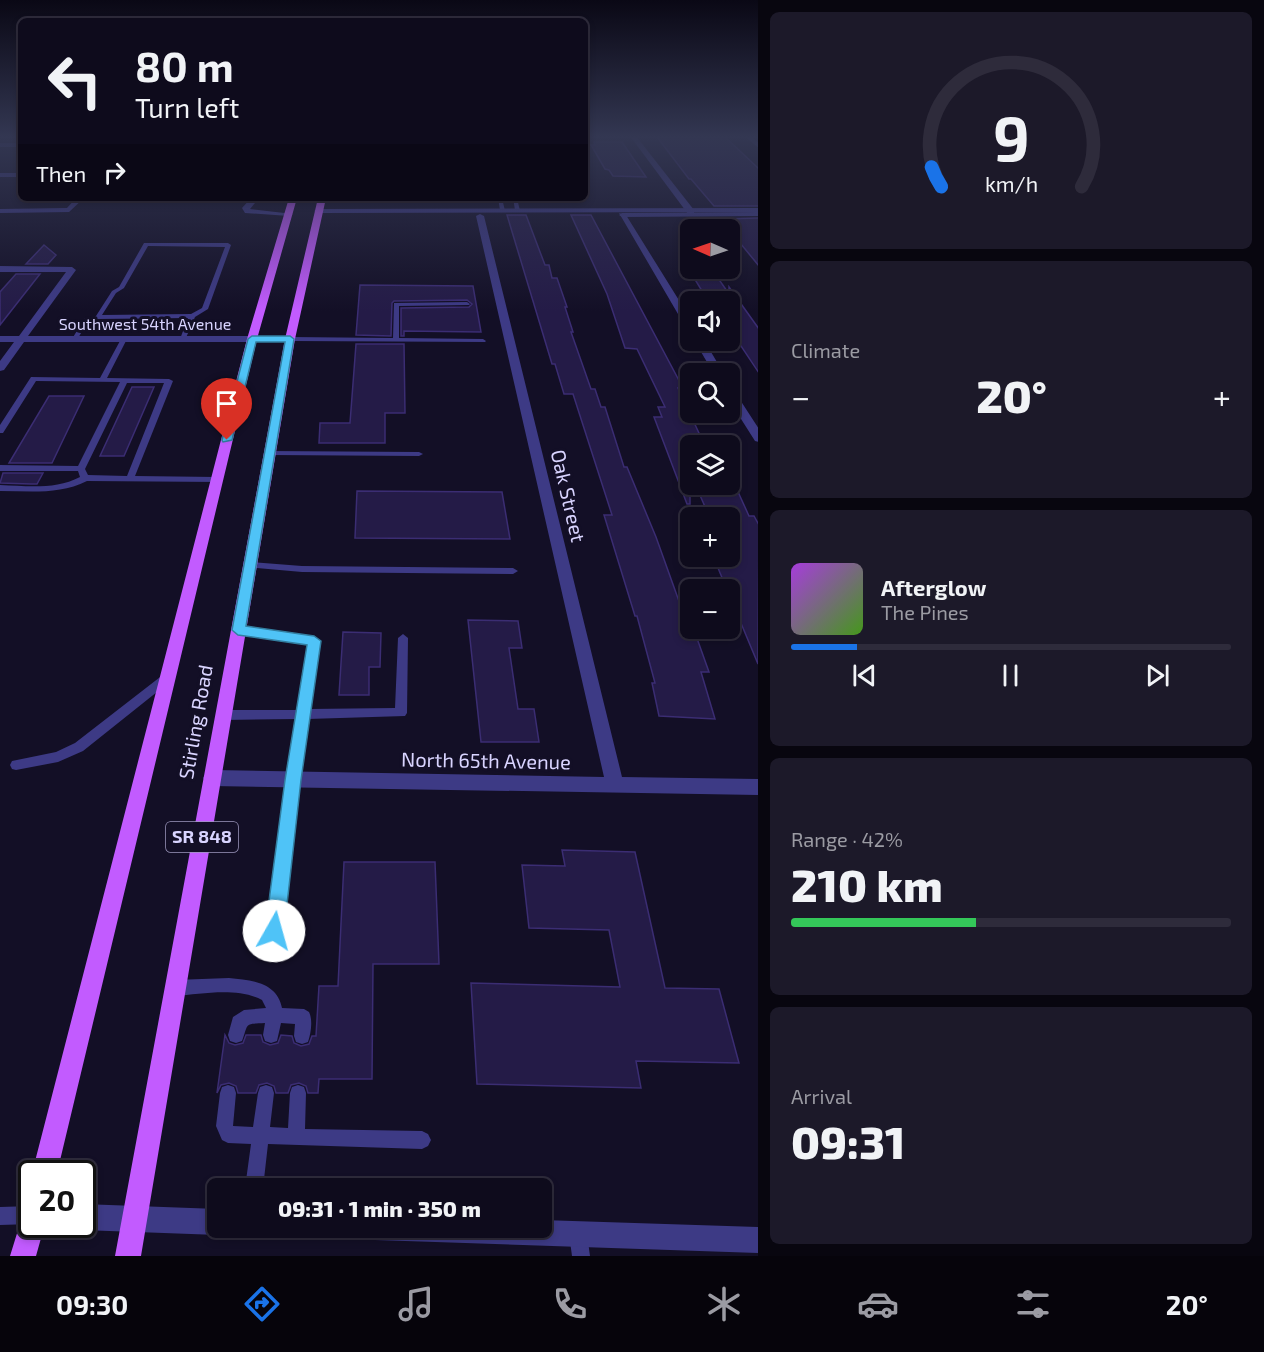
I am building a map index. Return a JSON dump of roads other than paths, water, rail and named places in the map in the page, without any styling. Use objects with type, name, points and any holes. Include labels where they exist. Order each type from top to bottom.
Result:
[{"type":"main road","name":"Stirling Road","points":[[47,1160],[252,339],[292,201]]},
{"type":"main road","name":"Stirling Road","points":[[128,1256],[290,339],[320,201]]},
{"type":"main road","points":[[23,1256],[28,1238]]},
{"type":"street","points":[[677,195],[688,209]]},
{"type":"street","points":[[0,211],[69,210],[77,201]]},
{"type":"street","points":[[252,201],[246,208],[248,211],[289,214]]},
{"type":"street","points":[[318,211],[365,208],[548,211],[688,209],[758,212]]},
{"type":"street","points":[[622,215],[680,310]]},
{"type":"street","name":"Oak Street","points":[[480,216],[615,786]]},
{"type":"street","points":[[0,270],[72,270],[0,368]]},
{"type":"street","name":"Southwest 54th Avenue","points":[[0,339],[290,339]]},
{"type":"street","points":[[740,408],[758,437]]},
{"type":"street","name":"North 65th Avenue","points":[[212,778],[758,787]]},
{"type":"street","points":[[96,1219],[207,1222]]},
{"type":"street","points":[[500,1238],[580,1245],[758,1240]]},
{"type":"lane","points":[[501,201],[503,210]]},
{"type":"lane","points":[[515,201],[518,210]]},
{"type":"lane","points":[[622,215],[758,212]]},
{"type":"lane","points":[[75,339],[86,321],[98,317],[192,316],[205,309],[228,245],[146,244],[122,288],[114,292],[98,317]]},
{"type":"lane","points":[[396,340],[396,304],[467,304]]},
{"type":"lane","points":[[183,339],[192,316]]},
{"type":"lane","points":[[102,380],[124,339]]},
{"type":"lane","points":[[290,339],[483,341]]},
{"type":"lane","points":[[0,431],[34,379],[169,381],[130,478]]},
{"type":"lane","points":[[0,488],[61,488],[75,484],[83,474],[125,380]]},
{"type":"lane","points":[[270,453],[419,454]]},
{"type":"lane","points":[[0,468],[130,478],[217,480]]},
{"type":"lane","points":[[250,565],[302,569],[513,571]]},
{"type":"lane","points":[[238,630],[314,641],[293,780],[272,953]]},
{"type":"lane","points":[[224,716],[401,713],[403,638]]},
{"type":"lane","points":[[16,765],[58,757],[79,747],[168,676]]},
{"type":"lane","points":[[176,988],[251,986],[266,992],[274,1003],[271,1035]]},
{"type":"lane","points":[[236,1035],[239,1022],[244,1017],[273,1016],[304,1017],[302,1036]]},
{"type":"lane","points":[[228,1093],[224,1126],[228,1134],[422,1140]]},
{"type":"lane","points":[[296,1137],[298,1093]]},
{"type":"lane","points":[[255,1178],[266,1094]]},
{"type":"lane","points":[[0,1216],[18,1215]]}]
